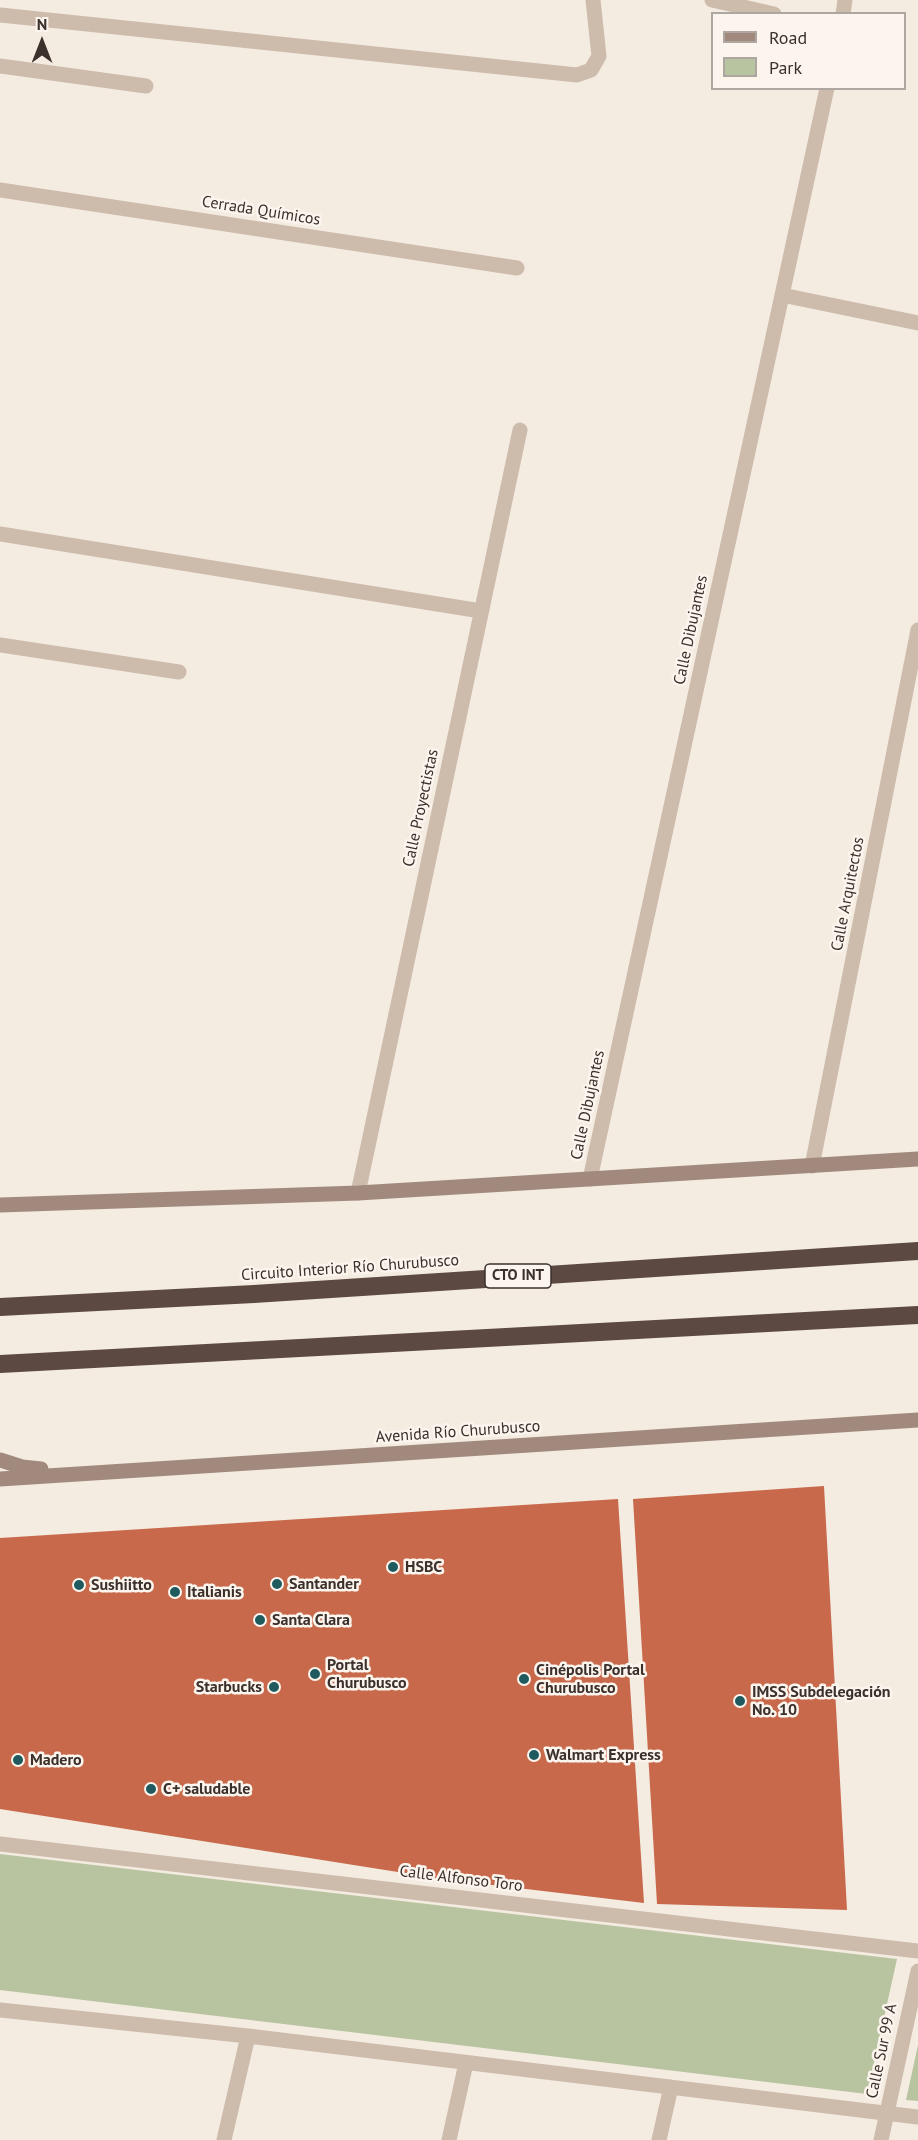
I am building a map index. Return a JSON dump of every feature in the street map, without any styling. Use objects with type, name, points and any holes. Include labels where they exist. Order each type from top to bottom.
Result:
[{"type":"highway","name":"Circuito Interior Río Churubusco","points":[[0,1307],[254,1294],[918,1251]]},
{"type":"highway","points":[[0,1364],[918,1315]]},
{"type":"main road","points":[[0,1205],[358,1193],[918,1159]]},
{"type":"main road","points":[[0,1215],[28,1204]]},
{"type":"main road","name":"Avenida Río Churubusco","points":[[0,1479],[918,1420]]},
{"type":"main road","points":[[0,1460],[22,1467],[77,1474]]},
{"type":"street","points":[[0,15],[577,75],[591,70],[599,56],[593,0]]},
{"type":"street","points":[[712,0],[765,12]]},
{"type":"street","points":[[0,66],[146,86]]},
{"type":"street","name":"Calle Dibujantes","points":[[590,1179],[827,90]]},
{"type":"street","name":"Cerrada Químicos","points":[[0,190],[517,268]]},
{"type":"street","points":[[782,295],[918,323]]},
{"type":"street","name":"Calle Proyectistas","points":[[358,1193],[520,430]]},
{"type":"street","points":[[0,534],[481,611]]},
{"type":"street","name":"Calle Arquitectos","points":[[812,1166],[918,630]]},
{"type":"street","points":[[0,645],[179,672]]},
{"type":"street","name":"Calle Alfonso Toro","points":[[0,1844],[918,1951]]},
{"type":"street","name":"Calle Sur 99 A","points":[[881,2140],[918,1971]]},
{"type":"street","points":[[0,2010],[248,2036],[918,2117]]},
{"type":"street","points":[[224,2140],[248,2036]]},
{"type":"street","points":[[449,2140],[466,2062]]},
{"type":"street","points":[[659,2140],[671,2087]]},
{"type":"green space","points":[[0,1854],[897,1959],[867,2094],[0,1990]]},
{"type":"green space","points":[[918,2045],[918,2101],[906,2100]]},
{"type":"building","name":"IMSS Subdelegación No. 10","points":[[824,1486],[847,1910],[657,1904],[633,1499]]},
{"type":"building","name":"Portal Churubusco","points":[[618,1499],[644,1903],[442,1879],[0,1809],[0,1538]]},
{"type":"place","name":"HSBC","points":[[393,1567]]},
{"type":"place","name":"Santander","points":[[277,1584]]},
{"type":"place","name":"Sushiitto","points":[[79,1585]]},
{"type":"place","name":"Italianis","points":[[175,1592]]},
{"type":"place","name":"Santa Clara","points":[[260,1620]]},
{"type":"place","name":"Portal Churubusco","points":[[315,1674]]},
{"type":"place","name":"Cinépolis Portal Churubusco","points":[[524,1679]]},
{"type":"place","name":"Starbucks","points":[[274,1687]]},
{"type":"place","name":"IMSS Subdelegación No. 10","points":[[740,1701]]},
{"type":"place","name":"Walmart Express","points":[[534,1755]]},
{"type":"place","name":"Madero","points":[[18,1760]]},
{"type":"place","name":"C+ saludable","points":[[151,1789]]}]
